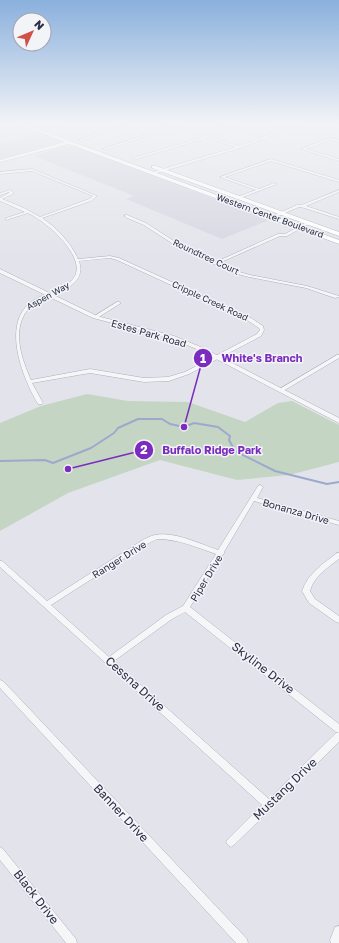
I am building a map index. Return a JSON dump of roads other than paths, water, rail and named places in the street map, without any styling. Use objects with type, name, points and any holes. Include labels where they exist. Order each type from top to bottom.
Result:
[{"type":"main road","name":"Western Center Boulevard","points":[[141,168],[272,217],[297,228],[339,242]]},
{"type":"main road","name":"Western Center Boulevard","points":[[157,168],[339,234]]},
{"type":"street","points":[[154,173],[174,168]]},
{"type":"street","points":[[248,168],[222,177],[259,190]]},
{"type":"street","points":[[297,168],[339,181]]},
{"type":"street","points":[[0,173],[32,170],[95,196],[90,200],[40,218]]},
{"type":"street","points":[[238,198],[275,184]]},
{"type":"street","points":[[0,194],[9,191],[12,193],[0,199]]},
{"type":"street","points":[[272,217],[288,214],[339,191]]},
{"type":"street","points":[[0,199],[40,218],[57,232],[78,260]]},
{"type":"street","points":[[303,206],[339,218]]},
{"type":"street","points":[[7,219],[28,212]]},
{"type":"street","name":"Roundtree Court","points":[[126,216],[145,224],[182,248],[249,276],[307,287],[337,297]]},
{"type":"street","points":[[216,263],[279,235],[286,235],[308,223]]},
{"type":"street","name":"Cripple Creek Road","points":[[29,382],[60,375],[90,371],[144,380],[169,379],[187,373],[259,335],[262,330],[249,319],[118,259],[110,257],[78,260]]},
{"type":"street","name":"Aspen Way","points":[[40,403],[22,370],[15,342],[16,325],[22,311],[34,302],[69,286],[78,277],[80,268],[78,260]]},
{"type":"street","name":"Estes Park Road","points":[[0,271],[95,317],[172,337],[217,357],[339,421]]},
{"type":"street","points":[[283,282],[286,277]]},
{"type":"street","points":[[95,317],[119,303]]},
{"type":"street","points":[[281,390],[339,356]]},
{"type":"street","name":"Piper Drive","points":[[110,661],[169,617],[186,608],[260,487]]},
{"type":"street","name":"Bonanza Drive","points":[[254,499],[339,523]]},
{"type":"street","name":"Ranger Drive","points":[[46,605],[143,543],[156,537],[184,541],[221,553]]},
{"type":"street","points":[[339,555],[315,575],[307,584],[306,591],[312,600],[339,620]]},
{"type":"street","name":"Cessna Drive","points":[[0,563],[269,805]]},
{"type":"street","name":"Skyline Drive","points":[[186,608],[339,729]]},
{"type":"street","name":"Banner Drive","points":[[0,683],[243,943]]},
{"type":"street","name":"Mustang Drive","points":[[231,842],[339,736]]},
{"type":"street","name":"Black Drive","points":[[0,852],[72,943]]},
{"type":"waterway","points":[[0,461],[45,460],[53,463],[91,448],[114,433],[118,428],[138,419],[162,419],[170,424],[184,427],[194,423],[218,427],[230,436],[229,440],[235,451],[275,471],[327,484],[339,482]]},
{"type":"place","name":"White's Branch","points":[[184,427]]},
{"type":"place","name":"Buffalo Ridge Park","points":[[68,469]]}]
